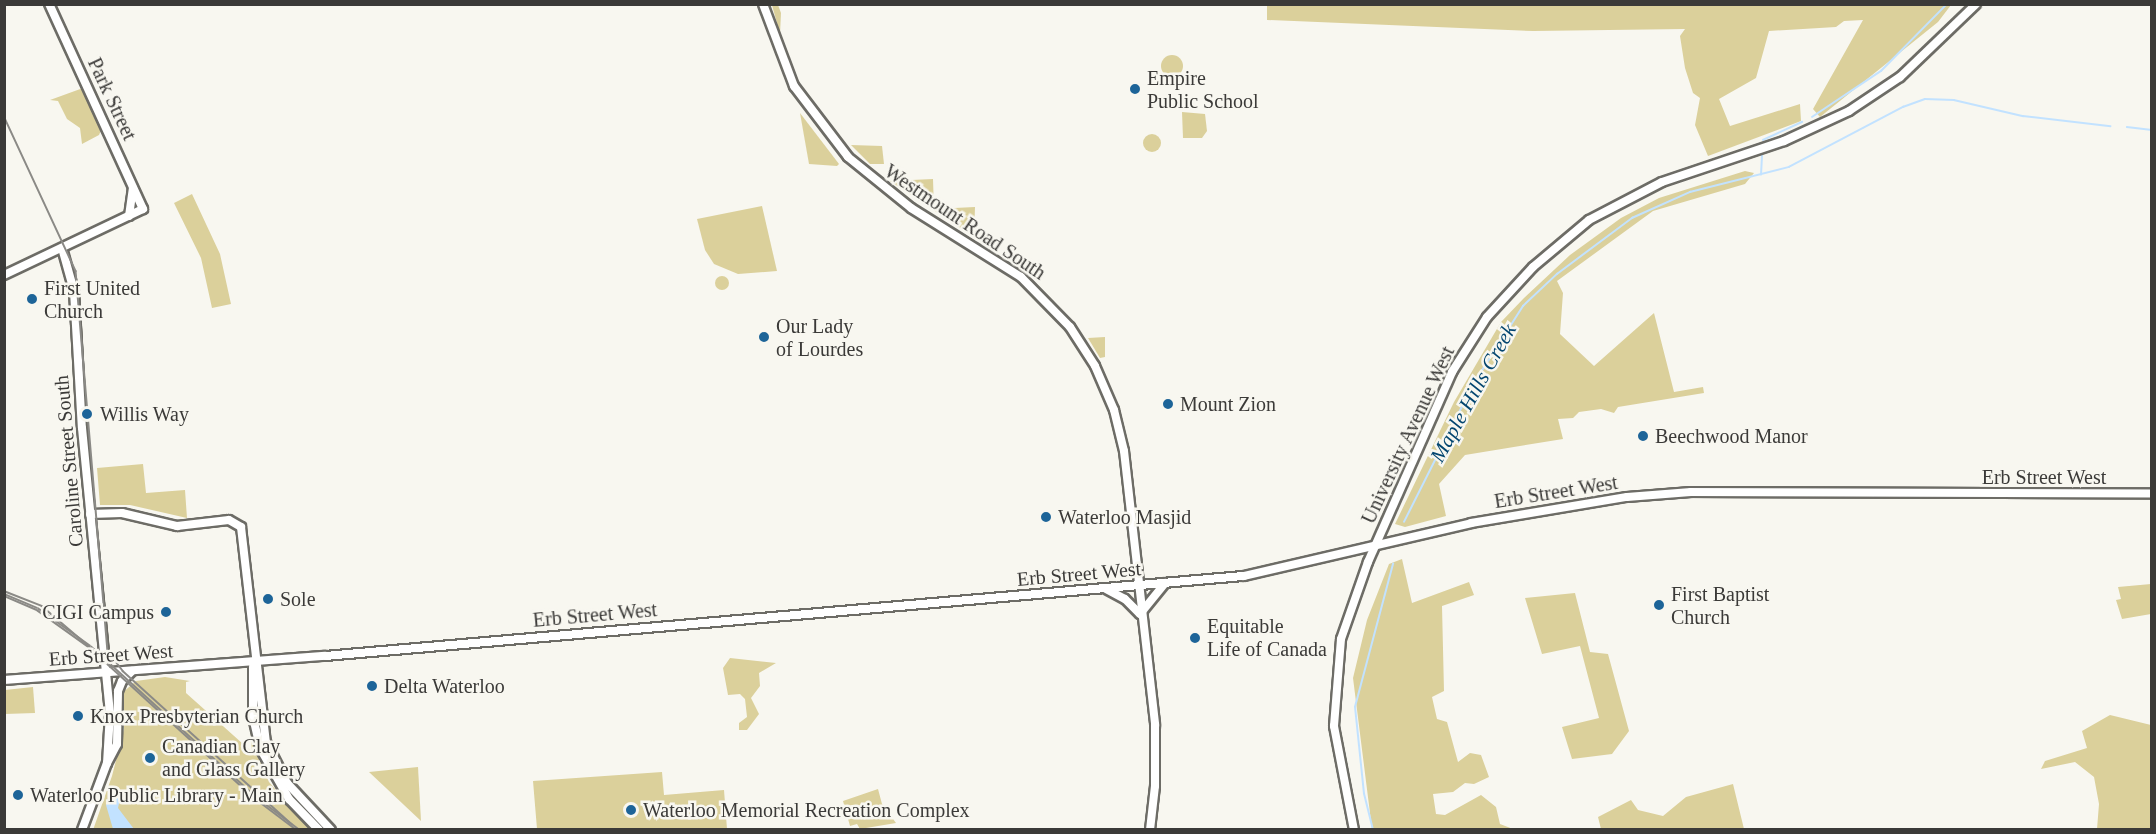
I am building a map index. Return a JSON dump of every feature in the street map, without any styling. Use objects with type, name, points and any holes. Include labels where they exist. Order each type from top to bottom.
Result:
[{"type":"main road","name":"Park Street","points":[[49,4],[143,209],[129,216]]},
{"type":"main road","name":"Westmount Road South","points":[[763,4],[794,86],[848,157],[911,208],[1021,277],[1070,327],[1091,359],[1114,410],[1124,451],[1140,614],[1155,725],[1155,786],[1150,830]]},
{"type":"main road","name":"University Avenue West","points":[[1354,830],[1341,770],[1334,696],[1341,639],[1375,546],[1452,372],[1487,316],[1533,267],[1590,220],[1662,182],[1784,141],[1849,111],[1899,77],[1976,4]]},
{"type":"main road","points":[[4,275],[129,216],[133,185]]},
{"type":"main road","name":"Caroline Street South","points":[[62,248],[74,291],[90,514],[108,671],[111,740],[107,763]]},
{"type":"main road","name":"Erb Street West","points":[[4,680],[254,662],[1244,576],[1509,516],[1684,492],[2151,495]]},
{"type":"main road","points":[[90,514],[122,513],[177,526],[229,520],[238,523],[244,536],[261,723],[272,755],[296,794],[330,830]]},
{"type":"main road","points":[[1104,588],[1125,599],[1140,614],[1165,583]]},
{"type":"main road","points":[[254,662],[252,708],[260,748],[289,799],[319,830]]},
{"type":"main road","points":[[82,830],[107,763],[117,744],[118,688],[134,670]]},
{"type":"shaded area","points":[[1267,4],[1951,5],[1938,22],[1820,117],[1813,109],[1863,20],[1844,21],[1836,27],[1769,31],[1756,78],[1719,99],[1730,126],[1800,104],[1801,121],[1708,156],[1695,125],[1700,98],[1693,93],[1685,68],[1680,36],[1685,29],[1533,31],[1267,20]]},
{"type":"shaded area","points":[[772,5],[778,5],[781,13],[780,34]]},
{"type":"shaded area","points":[[1172,55],[1180,58],[1183,66],[1180,74],[1172,77],[1164,74],[1161,66],[1164,58]]},
{"type":"shaded area","points":[[83,88],[102,128],[99,135],[82,144],[80,128],[67,119],[58,101],[50,100]]},
{"type":"shaded area","points":[[1182,112],[1205,114],[1207,131],[1202,138],[1183,138]]},
{"type":"shaded area","points":[[800,113],[839,164],[837,166],[809,164]]},
{"type":"shaded area","points":[[1152,134],[1158,137],[1161,143],[1158,149],[1152,152],[1146,149],[1143,143],[1146,137]]},
{"type":"shaded area","points":[[851,145],[882,146],[884,164],[870,164]]},
{"type":"shaded area","points":[[1745,171],[1754,173],[1745,184],[1653,211],[1557,281],[1563,293],[1560,334],[1594,366],[1654,313],[1674,392],[1703,387],[1704,393],[1618,407],[1614,413],[1601,409],[1579,412],[1573,418],[1558,419],[1563,439],[1465,455],[1439,484],[1446,516],[1405,527],[1395,524],[1454,402],[1501,322],[1524,298],[1570,255],[1621,218],[1659,198]]},
{"type":"shaded area","points":[[933,179],[934,209],[975,207],[974,237],[890,181]]},
{"type":"shaded area","points":[[192,194],[220,254],[231,304],[212,308],[201,258],[174,203]]},
{"type":"shaded area","points":[[762,206],[777,271],[738,274],[714,264],[705,250],[697,219]]},
{"type":"shaded area","points":[[722,276],[727,278],[729,283],[727,288],[722,290],[717,288],[715,283],[717,278]]},
{"type":"shaded area","points":[[1105,337],[1105,357],[1100,358],[1088,338]]},
{"type":"shaded area","points":[[143,464],[146,493],[185,490],[187,518],[130,505],[100,505],[97,468]]},
{"type":"shaded area","points":[[1402,559],[1412,603],[1469,582],[1474,595],[1442,606],[1444,691],[1432,697],[1437,719],[1447,722],[1458,762],[1470,753],[1481,755],[1489,777],[1474,784],[1465,783],[1453,792],[1433,794],[1436,814],[1445,815],[1481,795],[1496,807],[1500,824],[1513,829],[1372,829],[1353,678],[1367,620],[1389,564]]},
{"type":"shaded area","points":[[2151,584],[2151,614],[2122,619],[2116,600],[2121,599],[2118,587]]},
{"type":"shaded area","points":[[1575,593],[1590,652],[1608,654],[1629,731],[1612,754],[1572,759],[1562,727],[1599,718],[1580,646],[1542,654],[1525,598]]},
{"type":"shaded area","points":[[730,658],[776,663],[759,673],[760,686],[751,698],[759,714],[747,730],[739,730],[739,723],[747,717],[745,699],[740,694],[728,695],[723,668]]},
{"type":"shaded area","points":[[165,677],[190,681],[186,682],[186,693],[252,752],[250,724],[256,753],[269,782],[310,829],[93,830],[112,776],[124,729],[121,694],[136,681]]},
{"type":"shaded area","points":[[33,687],[35,713],[5,714],[5,690]]},
{"type":"shaded area","points":[[2110,715],[2151,725],[2151,829],[2097,829],[2099,804],[2094,777],[2075,762],[2041,769],[2045,761],[2087,748],[2082,731]]},
{"type":"shaded area","points":[[418,767],[421,821],[369,772]]},
{"type":"shaded area","name":"Waterloo Memorial Recreation Complex","points":[[662,772],[664,795],[724,790],[727,829],[537,829],[533,781]]},
{"type":"shaded area","points":[[1733,784],[1744,829],[1601,829],[1598,817],[1631,800],[1638,810],[1663,816],[1686,797]]},
{"type":"shaded area","points":[[878,789],[882,804],[896,823],[860,829],[857,824],[850,826],[843,801]]},
{"type":"water","points":[[116,792],[120,799],[118,808],[134,829],[113,829],[106,805]]},
{"type":"waterway","name":"Maple Hills Creek","points":[[1812,117],[1881,71],[1947,4]]},
{"type":"waterway","name":"Maple Hills Creek","points":[[1404,522],[1474,383],[1523,306],[1557,274],[1632,218],[1690,192],[1789,167],[1903,107],[1925,99],[1954,100],[2023,116],[2110,126]]},
{"type":"waterway","name":"Maple Hills Creek","points":[[1763,140],[1802,122]]},
{"type":"waterway","points":[[2127,127],[2152,130]]},
{"type":"waterway","name":"Maple Hills Creek","points":[[1761,175],[1762,155]]},
{"type":"waterway","name":"Maple Hills Creek","points":[[1373,830],[1364,794],[1355,707],[1393,564]]},
{"type":"tram line","points":[[4,116],[76,271],[108,651],[123,671],[292,824]]},
{"type":"tram line","points":[[4,591],[42,606],[90,647]]},
{"type":"railway","points":[[4,595],[37,609],[90,647],[253,796],[298,830]]},
{"type":"place","name":"Empire Public School","points":[[1135,89]]},
{"type":"place","name":"First United Church","points":[[32,299]]},
{"type":"place","name":"Our Lady of Lourdes","points":[[764,337]]},
{"type":"place","name":"Mount Zion","points":[[1168,404]]},
{"type":"place","name":"Willis Way","points":[[87,414]]},
{"type":"place","name":"Beechwood Manor","points":[[1643,436]]},
{"type":"place","name":"Waterloo Masjid","points":[[1046,517]]},
{"type":"place","name":"Sole","points":[[268,599]]},
{"type":"place","name":"First Baptist Church","points":[[1659,605]]},
{"type":"place","name":"CIGI Campus","points":[[166,612]]},
{"type":"place","name":"Equitable Life of Canada","points":[[1195,638]]},
{"type":"place","name":"Delta Waterloo","points":[[372,686]]},
{"type":"place","name":"Knox Presbyterian Church","points":[[78,716]]},
{"type":"place","name":"Canadian Clay and Glass Gallery","points":[[150,758]]},
{"type":"place","name":"Waterloo Public Library - Main","points":[[18,795]]},
{"type":"place","name":"Waterloo Memorial Recreation Complex","points":[[631,810]]}]
